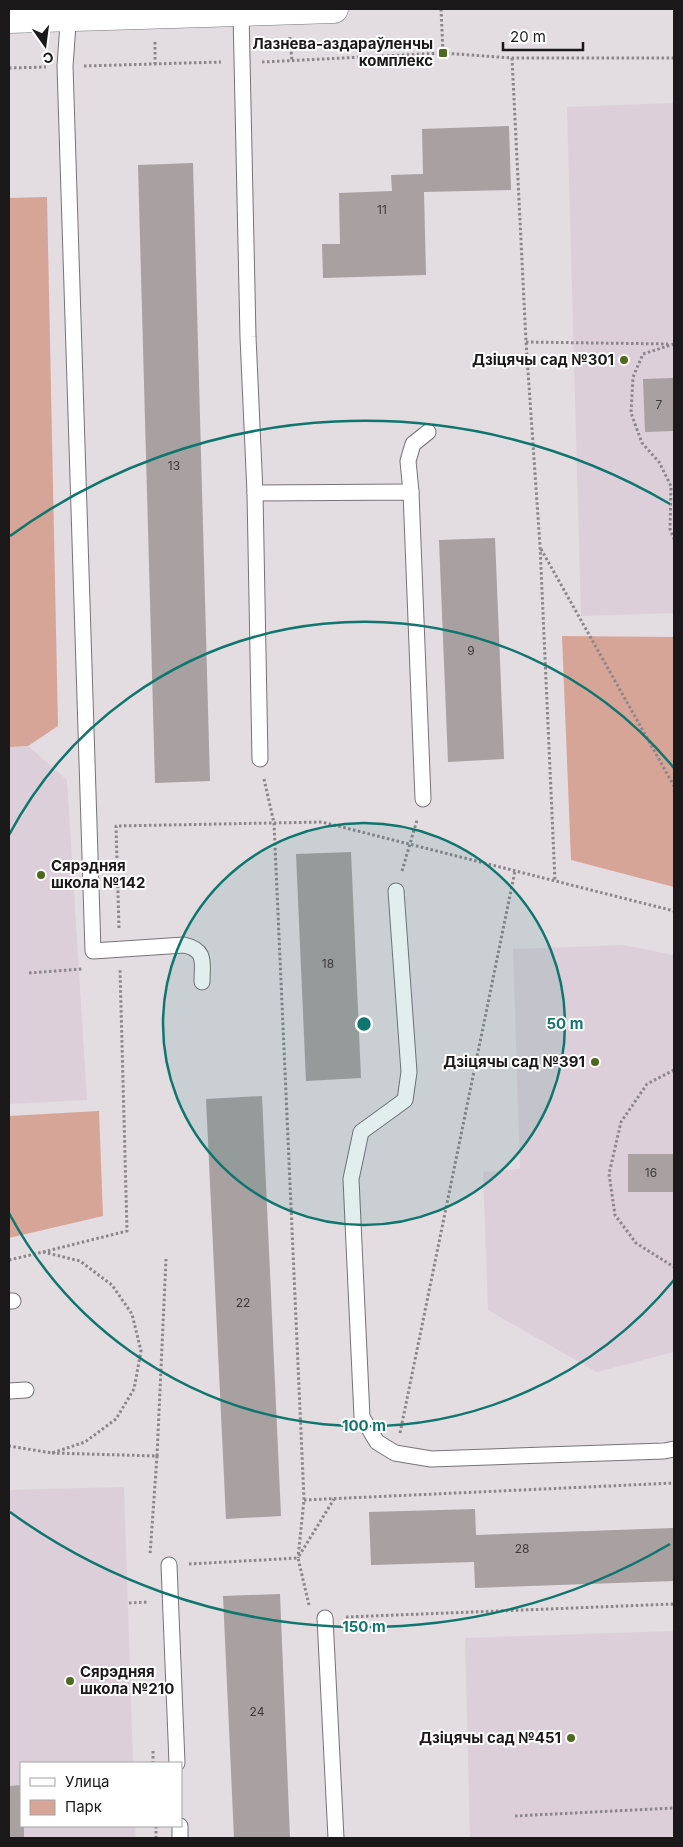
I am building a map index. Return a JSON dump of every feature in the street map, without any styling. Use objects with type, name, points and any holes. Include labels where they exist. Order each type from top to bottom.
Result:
[{"type":"street","points":[[9,19],[69,13],[240,12],[334,9]]},
{"type":"lane","points":[[240,12],[260,759]]},
{"type":"lane","points":[[69,13],[65,66],[93,951],[184,945],[196,948],[202,956],[202,982]]},
{"type":"lane","points":[[424,799],[411,492],[408,461],[413,444],[428,432]]},
{"type":"lane","points":[[254,493],[411,492]]},
{"type":"lane","points":[[396,891],[409,1072],[405,1100],[361,1132],[351,1179],[362,1418],[377,1442],[395,1453],[431,1459],[674,1449]]},
{"type":"lane","points":[[9,1390],[26,1390]]},
{"type":"lane","points":[[169,1565],[177,1762]]},
{"type":"lane","points":[[325,1618],[336,1838]]},
{"type":"path","points":[[441,9],[443,53]]},
{"type":"path","points":[[9,68],[292,62],[443,53],[512,58],[674,58]]},
{"type":"path","points":[[512,58],[526,342],[540,546],[555,881]]},
{"type":"path","points":[[526,342],[673,344]]},
{"type":"path","points":[[673,344],[642,354],[633,377],[631,413],[642,443],[660,462],[671,486],[670,529],[674,539]]},
{"type":"path","points":[[540,546],[674,786]]},
{"type":"path","points":[[260,759],[274,823],[304,1500],[298,1558],[311,1614],[325,1618],[674,1604]]},
{"type":"path","points":[[396,891],[424,799]]},
{"type":"path","points":[[120,950],[116,826],[322,822],[674,911]]},
{"type":"path","points":[[395,1453],[515,871]]},
{"type":"path","points":[[9,1260],[127,1231],[120,968],[111,968]]},
{"type":"path","points":[[29,973],[86,969]]},
{"type":"path","points":[[674,1070],[647,1084],[621,1122],[609,1174],[615,1215],[636,1243],[674,1267]]},
{"type":"path","points":[[43,1252],[80,1261],[112,1285],[132,1314],[141,1351],[134,1389],[116,1419],[85,1442],[52,1453]]},
{"type":"path","points":[[166,1259],[157,1456],[149,1566],[298,1558]]},
{"type":"path","points":[[9,1446],[52,1453],[157,1456]]},
{"type":"path","points":[[304,1500],[674,1484]]},
{"type":"path","points":[[298,1558],[334,1499]]},
{"type":"path","points":[[129,1603],[148,1602]]},
{"type":"path","points":[[515,1816],[674,1808]]},
{"type":"shaded area","name":"Дзіцячы сад №301","points":[[674,103],[674,613],[581,616],[567,107]]},
{"type":"shaded area","name":"Сярэдняя школа №142","points":[[28,746],[67,780],[87,1100],[9,1104],[9,747]]},
{"type":"shaded area","name":"Дзіцячы сад №391","points":[[623,945],[674,955],[674,1352],[597,1372],[488,1310],[483,1172],[520,1169],[513,949]]},
{"type":"shaded area","name":"Сярэдняя школа №210","points":[[124,1487],[133,1762],[20,1762],[20,1827],[135,1827],[136,1838],[9,1838],[9,1490]]},
{"type":"shaded area","name":"Дзіцячы сад №451","points":[[674,1631],[674,1838],[470,1838],[465,1638]]},
{"type":"green space","points":[[47,197],[58,726],[28,746],[9,747],[9,198]]},
{"type":"green space","points":[[562,636],[674,637],[674,887],[571,860]]},
{"type":"green space","points":[[99,1111],[103,1216],[9,1238],[9,1116]]},
{"type":"building","points":[[509,126],[511,190],[424,192],[426,275],[323,278],[322,244],[340,244],[339,193],[392,191],[391,175],[423,174],[422,129]]},
{"type":"building","points":[[193,163],[210,781],[155,783],[138,165]]},
{"type":"building","points":[[674,378],[674,431],[645,432],[643,379]]},
{"type":"building","points":[[495,538],[504,759],[448,762],[439,540]]},
{"type":"building","points":[[351,852],[361,1078],[306,1081],[296,854]]},
{"type":"building","points":[[262,1096],[281,1516],[226,1519],[206,1099]]},
{"type":"building","points":[[628,1154],[674,1154],[674,1192],[628,1192]]},
{"type":"building","points":[[475,1509],[476,1535],[674,1528],[674,1581],[475,1588],[474,1562],[371,1565],[369,1512]]},
{"type":"building","points":[[280,1594],[290,1838],[234,1838],[223,1596]]},
{"type":"building","points":[[20,1785],[20,1827],[24,1827],[24,1838],[9,1838],[9,1786]]},
{"type":"place","name":"Лазнева-аздараўленчы комплекс","points":[[443,53]]},
{"type":"place","name":"Дзіцячы сад №301","points":[[624,360]]},
{"type":"place","name":"Сярэдняя школа №142","points":[[41,875]]},
{"type":"place","name":"Дзіцячы сад №391","points":[[595,1062]]},
{"type":"place","name":"Сярэдняя школа №210","points":[[70,1681]]},
{"type":"place","name":"Дзіцячы сад №451","points":[[571,1738]]}]
